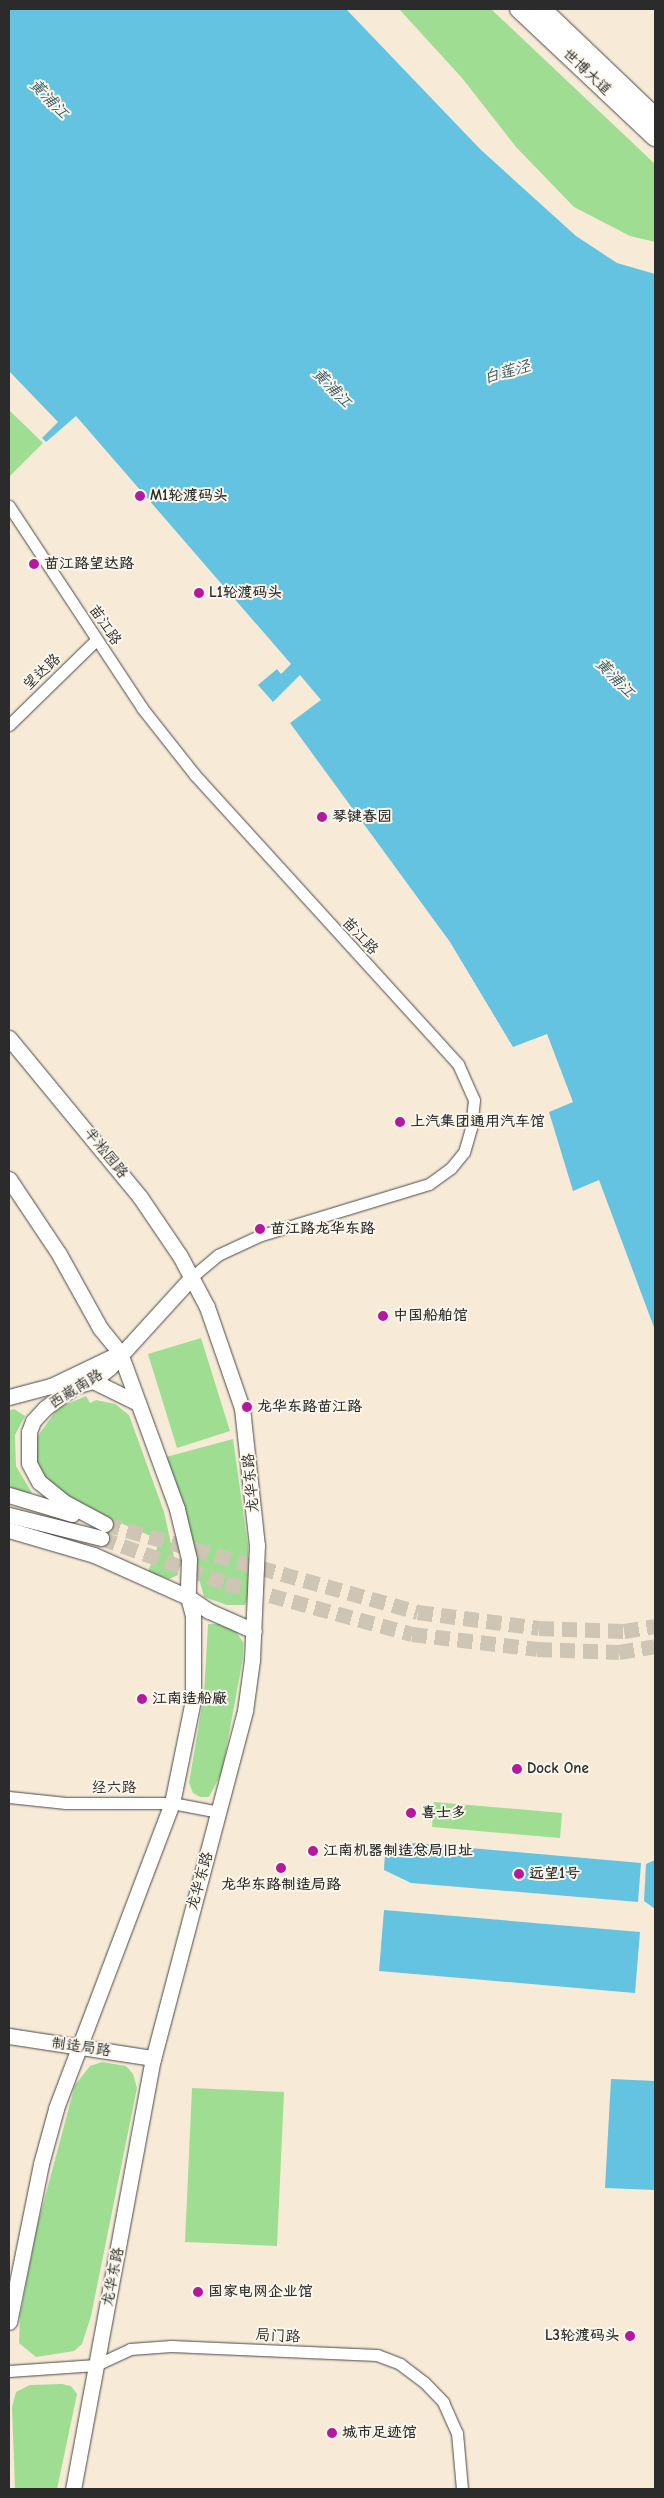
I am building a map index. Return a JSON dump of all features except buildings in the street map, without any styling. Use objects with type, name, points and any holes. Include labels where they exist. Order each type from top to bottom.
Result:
[{"type":"main road","name":"世博大道","points":[[519,9],[655,136]]},
{"type":"main road","name":"世博大道","points":[[542,9],[655,117]]},
{"type":"main road","name":"半淞园路","points":[[9,1038],[140,1197],[192,1277]]},
{"type":"main road","points":[[9,1179],[59,1254],[100,1328],[120,1353],[177,1509],[189,1559],[188,1596],[193,1616],[193,1700],[172,1803],[79,2046],[41,2164],[9,2322]]},
{"type":"main road","name":"西藏南路","points":[[103,1531],[39,1482],[29,1463],[27,1447],[33,1421],[45,1408],[75,1386],[93,1381],[192,1277]]},
{"type":"main road","name":"龙华东路","points":[[72,2489],[153,2058],[245,1710],[254,1631],[257,1545],[245,1428],[218,1339],[192,1277]]},
{"type":"main road","name":"西藏南路","points":[[9,1397],[51,1386],[120,1353]]},
{"type":"main road","points":[[93,1381],[138,1403]]},
{"type":"main road","points":[[9,1495],[103,1531]]},
{"type":"main road","points":[[9,1515],[103,1531]]},
{"type":"main road","points":[[9,1530],[94,1555],[188,1596],[209,1611],[254,1631]]},
{"type":"main road","name":"制造局路","points":[[9,2036],[153,2058]]},
{"type":"street","name":"苗江路","points":[[9,506],[142,708],[195,775],[458,1064],[474,1100],[471,1128],[464,1152],[451,1168],[429,1184],[261,1236],[218,1255],[192,1277]]},
{"type":"street","name":"望达路","points":[[9,725],[96,640]]},
{"type":"street","name":"经六路","points":[[9,1797],[66,1803],[172,1803],[219,1812]]},
{"type":"street","name":"局门路","points":[[9,2371],[96,2365],[130,2349],[172,2346],[377,2355],[400,2364],[424,2382],[443,2402],[457,2433],[462,2489]]},
{"type":"green space","points":[[399,9],[491,9],[655,164],[655,242],[630,236],[574,207],[516,147],[462,78]]},
{"type":"green space","points":[[9,410],[43,443],[9,477]]},
{"type":"green space","points":[[201,1338],[230,1431],[177,1448],[148,1354]]},
{"type":"green space","points":[[86,1396],[90,1403],[96,1400],[115,1404],[129,1415],[164,1512],[178,1575],[169,1579],[148,1572],[160,1540],[78,1505],[49,1488],[34,1458],[35,1440],[58,1408]]},
{"type":"green space","points":[[14,1409],[25,1416],[15,1435],[16,1466],[32,1493],[9,1491],[9,1411]]},
{"type":"green space","points":[[233,1439],[248,1546],[248,1596],[245,1605],[227,1605],[204,1597],[166,1457]]},
{"type":"green space","points":[[208,1624],[220,1624],[235,1630],[243,1642],[243,1658],[222,1772],[209,1797],[200,1797],[193,1793],[189,1783],[204,1694]]},
{"type":"green space","points":[[434,1802],[562,1813],[560,1838],[432,1827]]},
{"type":"green space","points":[[102,2062],[126,2066],[133,2074],[137,2088],[91,2316],[82,2344],[74,2351],[36,2357],[19,2343],[20,2316],[37,2227],[75,2085],[90,2066]]},
{"type":"green space","points":[[192,2088],[284,2092],[277,2246],[185,2242]]},
{"type":"green space","points":[[62,2384],[71,2386],[77,2394],[57,2489],[15,2489],[12,2407],[16,2392],[30,2385]]},
{"type":"water","points":[[9,9],[346,9],[480,149],[576,236],[617,263],[655,274],[655,1330],[599,1180],[573,1191],[549,1112],[573,1102],[547,1034],[513,1047],[450,942],[290,723],[321,700],[300,675],[273,702],[258,685],[277,669],[281,674],[291,664],[76,416],[46,442],[42,438],[58,422],[9,371]]},
{"type":"water","name":"远望1号","points":[[414,1843],[641,1863],[638,1902],[411,1883],[384,1870],[385,1852]]},
{"type":"water","points":[[655,1860],[655,1909],[644,1901],[646,1864]]},
{"type":"water","points":[[384,1910],[640,1932],[635,1993],[379,1971]]},
{"type":"water","points":[[611,2079],[655,2081],[655,2190],[605,2188]]},
{"type":"tunnel","points":[[105,1524],[418,1612],[539,1628],[624,1631],[655,1626]]},
{"type":"tunnel","points":[[101,1538],[226,1583],[412,1634],[537,1649],[619,1652],[655,1646]]},
{"type":"place","name":"M1轮渡码头","points":[[140,496]]},
{"type":"place","name":"苗江路望达路","points":[[34,564]]},
{"type":"place","name":"L1轮渡码头","points":[[199,593]]},
{"type":"place","name":"琴键春园","points":[[322,817]]},
{"type":"place","name":"上汽集团通用汽车馆","points":[[400,1122]]},
{"type":"place","name":"苗江路龙华东路","points":[[260,1229]]},
{"type":"place","name":"中国船舶馆","points":[[383,1316]]},
{"type":"place","name":"龙华东路苗江路","points":[[247,1407]]},
{"type":"place","name":"江南造船廠","points":[[142,1699]]},
{"type":"place","name":"Dock One","points":[[517,1769]]},
{"type":"place","name":"喜士多","points":[[411,1813]]},
{"type":"place","name":"江南机器制造总局旧址","points":[[313,1851]]},
{"type":"place","name":"龙华东路制造局路","points":[[281,1868]]},
{"type":"place","name":"远望1号","points":[[519,1874]]},
{"type":"place","name":"国家电网企业馆","points":[[198,2292]]},
{"type":"place","name":"L3轮渡码头","points":[[630,2336]]},
{"type":"place","name":"城市足迹馆","points":[[332,2433]]},
{"type":"water label","name":"黄浦江","points":[[49,99]]},
{"type":"water label","name":"白莲泾","points":[[507,372]]},
{"type":"water label","name":"黄浦江","points":[[332,388]]},
{"type":"water label","name":"黄浦江","points":[[615,678]]}]
